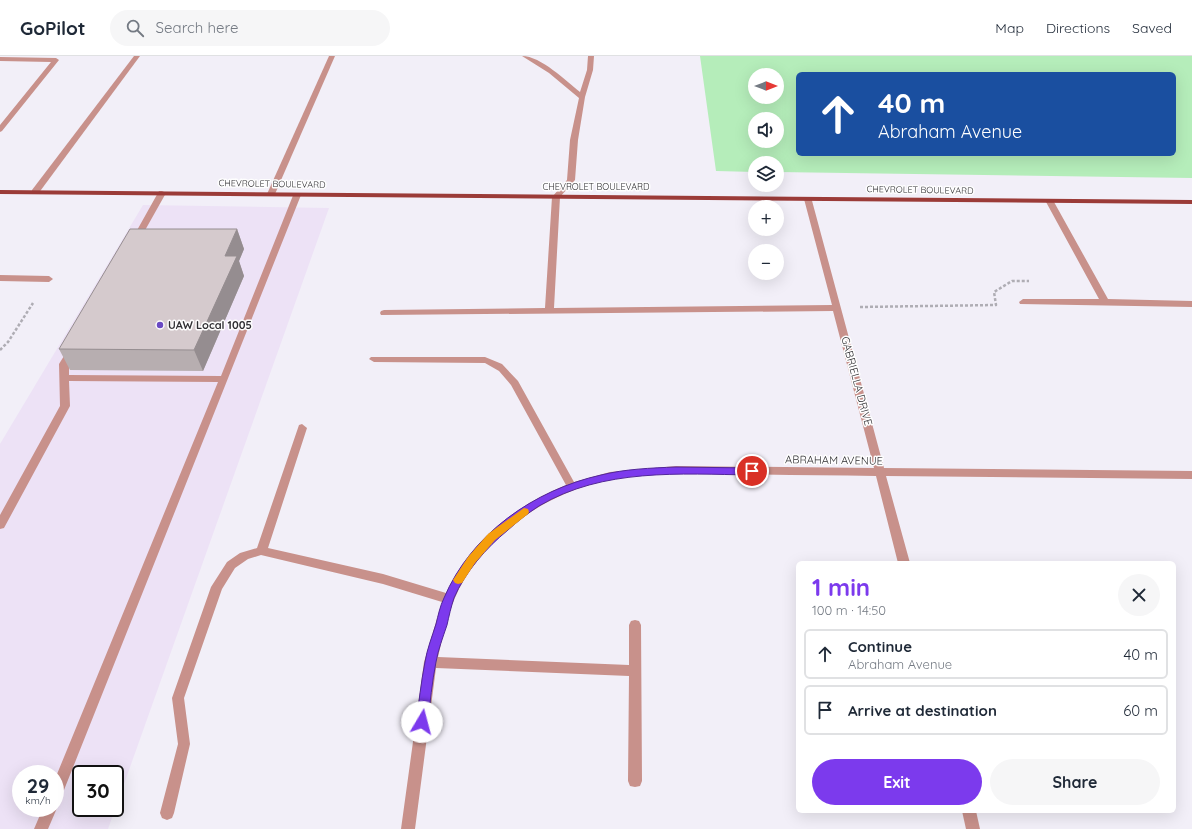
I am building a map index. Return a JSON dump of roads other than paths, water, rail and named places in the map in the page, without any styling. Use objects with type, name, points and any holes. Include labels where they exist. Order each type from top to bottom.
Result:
[{"type":"main road","name":"CHEVROLET BOULEVARD","points":[[0,192],[1192,202]]},
{"type":"street","points":[[35,192],[137,56]]},
{"type":"street","points":[[271,194],[332,56]]},
{"type":"street","points":[[525,56],[551,72],[582,97]]},
{"type":"street","points":[[549,311],[556,197],[571,180],[574,140],[582,97],[590,70],[591,56]]},
{"type":"street","points":[[0,59],[58,58]]},
{"type":"street","points":[[0,130],[58,58]]},
{"type":"street","points":[[130,249],[162,193]]},
{"type":"street","points":[[64,773],[297,195]]},
{"type":"street","name":"GABRIELLA DRIVE","points":[[808,198],[903,561]]},
{"type":"street","points":[[1050,202],[1105,302]]},
{"type":"street","points":[[0,278],[50,279]]},
{"type":"street","points":[[1022,302],[1192,304]]},
{"type":"street","points":[[384,313],[837,308]]},
{"type":"street","points":[[0,525],[65,406],[66,378],[64,364],[76,344]]},
{"type":"street","points":[[374,358],[485,360],[496,363],[506,370],[515,383],[572,487]]},
{"type":"street","points":[[66,378],[224,379]]},
{"type":"street","points":[[261,550],[302,428]]},
{"type":"street","name":"ABRAHAM AVENUE","points":[[408,829],[430,662],[449,599],[458,580],[471,560],[492,537],[536,503],[572,487],[600,478],[634,472],[676,470],[1192,476]]},
{"type":"street","points":[[167,812],[184,744],[178,698],[217,587],[231,565],[244,556],[261,550],[383,579],[449,599]]},
{"type":"street","points":[[635,626],[635,781]]},
{"type":"street","points":[[430,662],[635,671]]},
{"type":"street","points":[[969,813],[973,829]]},
{"type":"street","points":[[41,829],[46,817]]},
{"type":"place","name":"UAW Local 1005","points":[[160,325]]}]
